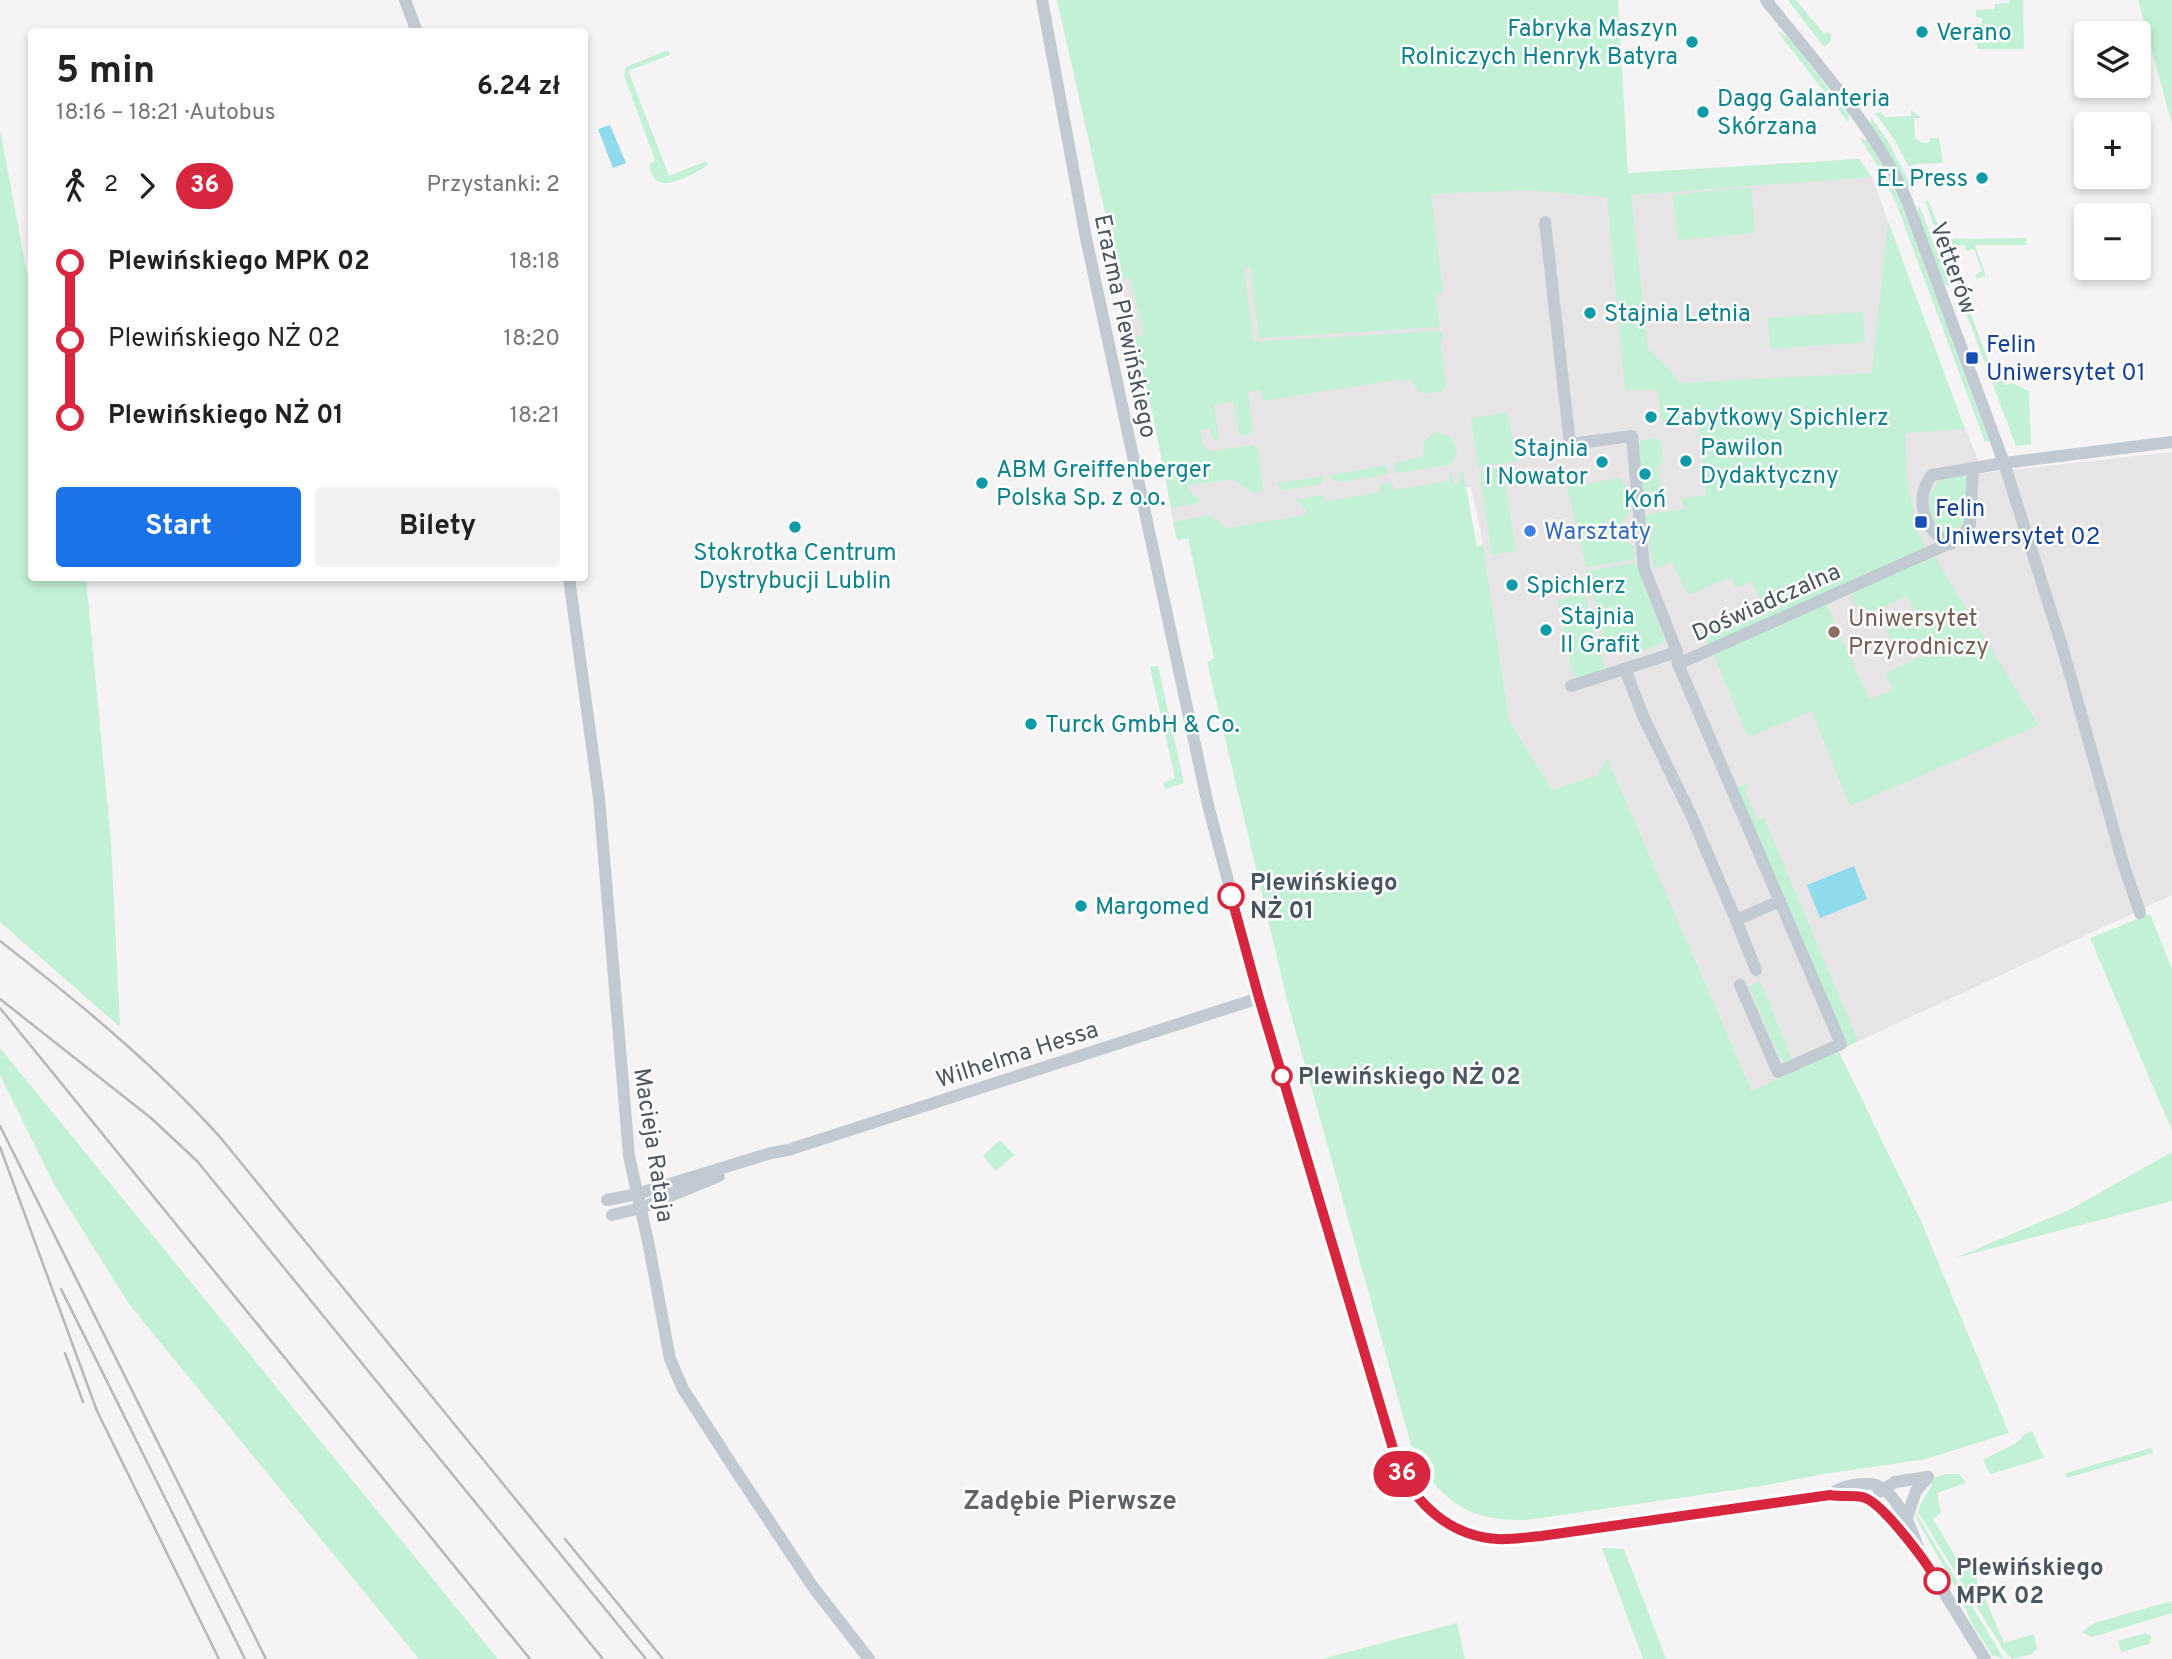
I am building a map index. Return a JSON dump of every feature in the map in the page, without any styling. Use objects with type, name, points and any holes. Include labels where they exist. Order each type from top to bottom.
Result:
[{"type":"street","points":[[405,0],[416,28]]},
{"type":"street","name":"Erazma Plewińskiego","points":[[1042,0],[1086,238],[1211,818],[1259,998],[1397,1462],[1413,1493],[1429,1510],[1464,1531],[1508,1539],[1830,1495],[1843,1498],[1863,1497],[1877,1506],[1920,1553],[1985,1659]]},
{"type":"street","name":"Vetterów","points":[[1766,0],[1862,123],[1890,167],[1912,216],[2004,463],[2062,646],[2123,863],[2140,913]]},
{"type":"street","points":[[1545,222],[1570,444],[1632,436],[1644,568],[1678,658],[1625,669],[1571,686]]},
{"type":"street","points":[[1951,544],[1939,539],[1925,516],[1922,492],[1932,475],[2172,442]]},
{"type":"street","name":"Doświadczalna","points":[[1740,985],[1778,1073],[1841,1044],[1678,658],[1951,544],[1964,536],[1970,524],[1973,469]]},
{"type":"street","name":"Macieja Rataja","points":[[569,581],[599,798],[629,1156],[670,1359],[683,1389],[813,1587],[869,1659]]},
{"type":"street","points":[[1625,669],[1643,716],[1692,817],[1756,970]]},
{"type":"street","points":[[1736,920],[1780,901]]},
{"type":"street","name":"Wilhelma Hessa","points":[[607,1200],[638,1194],[788,1150],[1259,998]]},
{"type":"street","name":"Wilhelma Hessa","points":[[612,1215],[641,1208],[723,1174],[776,1158],[788,1150]]},
{"type":"street","points":[[1863,1497],[1885,1490],[1895,1482],[1927,1477],[1916,1491],[1906,1520]]},
{"type":"street","name":"Erazma Plewińskiego","points":[[1830,1495],[1840,1487],[1861,1484],[1876,1485],[1885,1490],[1914,1533],[1920,1553]]},
{"type":"street","points":[[1877,1506],[1885,1490]]},
{"type":"shaded area","name":"Uniwersytet Przyrodniczy","points":[[1859,159],[1872,177],[1957,410],[1984,473],[2172,452],[2172,895],[1752,1091],[1607,759],[1597,775],[1552,790],[1509,720],[1483,544],[1471,487],[1177,540],[1153,415],[1107,222],[1270,209],[1474,183]]},
{"type":"green space","points":[[1057,0],[1618,0],[1628,173],[1859,159],[1872,177],[1631,195],[1648,349],[1679,383],[1872,373],[1888,221],[1965,429],[1905,433],[1907,482],[1917,529],[1926,550],[1708,646],[1701,629],[1761,603],[1752,581],[1736,588],[1731,577],[1690,594],[1686,592],[1672,562],[1654,569],[1644,518],[1648,514],[1684,509],[1681,499],[1706,495],[1697,417],[1663,422],[1657,390],[1625,390],[1607,197],[1525,190],[1431,194],[1443,292],[1435,293],[1440,327],[1259,338],[1250,267],[1244,267],[1254,342],[1441,331],[1446,385],[1442,391],[1427,394],[1419,392],[1411,380],[1400,379],[1263,401],[1261,390],[1248,392],[1253,428],[1250,434],[1240,436],[1233,401],[1214,405],[1219,440],[1213,439],[1209,428],[1200,430],[1203,446],[1211,451],[1253,445],[1258,452],[1263,488],[1253,493],[1232,479],[1190,485],[1187,490],[1203,502],[1171,508],[1134,337],[1144,335],[1130,278],[1120,279]]},
{"type":"green space","points":[[1788,0],[1796,0],[1824,34],[1829,32],[1831,39],[1828,44],[1824,47]]},
{"type":"green space","points":[[2010,0],[2023,0],[2024,49],[1977,49],[1976,26],[1982,25],[1982,18],[1976,17],[1976,10],[1995,9],[1995,4],[2009,3]]},
{"type":"green space","points":[[2138,0],[2172,0],[2172,124],[2151,47],[2151,21],[2144,21]]},
{"type":"green space","points":[[1777,31],[1788,37],[1828,88],[1849,115],[1848,122]]},
{"type":"green space","points":[[668,50],[670,55],[630,70],[629,73],[669,176],[706,161],[708,165],[682,179],[661,183],[656,180],[649,165],[655,160],[624,75],[626,67]]},
{"type":"green space","points":[[1911,110],[1921,118],[1914,118],[1915,138],[1923,143],[1930,142],[1930,138],[1939,138],[1943,163],[1915,164],[1909,167],[1894,139],[1875,113],[1881,112],[1885,117],[1911,116]]},
{"type":"green space","points":[[1871,117],[1889,143],[1914,192],[1907,187],[1870,124]]},
{"type":"green space","points":[[0,130],[28,278],[28,581],[86,581],[111,842],[120,1027],[0,922]]},
{"type":"green space","points":[[1860,138],[1868,141],[1899,197],[1989,441],[1985,442],[1896,203]]},
{"type":"green space","points":[[1751,187],[1755,233],[1678,240],[1673,195]]},
{"type":"green space","points":[[1925,201],[1929,201],[1943,239],[2026,238],[2026,245],[1975,245],[1986,276],[1977,279],[1975,275],[1982,271],[1974,249],[1967,251],[1964,244],[1954,247],[1956,255],[1950,258],[1957,275],[1963,274],[1965,277],[1964,284],[1957,287]]},
{"type":"green space","points":[[1919,205],[1950,287],[1943,283],[1917,214]]},
{"type":"green space","points":[[1972,296],[1974,302],[1968,306],[1994,377],[2000,376],[2005,385],[2012,383],[2029,391],[2031,444],[2016,446],[1961,300]]},
{"type":"green space","points":[[1863,312],[1865,342],[1771,349],[1767,318]]},
{"type":"green space","points":[[1507,412],[1518,461],[1478,467],[1471,418]]},
{"type":"green space","points":[[1433,433],[1446,435],[1451,439],[1456,448],[1455,460],[1450,465],[1395,473],[1394,463],[1423,457],[1424,442]]},
{"type":"green space","points":[[1656,438],[1661,442],[1663,461],[1658,466],[1663,502],[1657,506],[1644,506],[1638,446],[1642,440]]},
{"type":"green space","points":[[1387,465],[1388,474],[1340,482],[1331,478],[1331,475]]},
{"type":"green space","points":[[1502,467],[1516,551],[1492,555],[1479,471]]},
{"type":"green space","points":[[1463,472],[1477,546],[1483,544],[1509,720],[1552,790],[1597,775],[1607,758],[1752,1091],[1838,1050],[1921,1221],[2009,1433],[1926,1459],[1527,1520],[1489,1517],[1462,1507],[1439,1488],[1415,1459],[1288,1004],[1207,662],[1214,658],[1188,538],[1177,540],[1173,522],[1210,515],[1226,528],[1304,515],[1307,510],[1295,500],[1323,495],[1325,502],[1380,492],[1379,485],[1392,483],[1394,490],[1450,481],[1449,474],[1452,474],[1454,484],[1460,483],[1459,473]]},
{"type":"green space","points":[[1323,476],[1323,481],[1317,485],[1282,490],[1277,483]]},
{"type":"green space","points":[[1963,476],[1968,478],[1965,520],[1956,531],[1948,533],[1940,528],[1931,516],[1932,493],[1940,479]]},
{"type":"green space","points":[[1619,478],[1628,488],[1630,512],[1622,522],[1620,530],[1634,547],[1635,559],[1586,567],[1567,487]]},
{"type":"green space","points":[[1934,556],[2038,725],[1850,806],[1812,711],[1748,737],[1713,653],[1826,604],[1869,699],[1893,690],[1886,673],[1933,651],[1927,637],[1896,651],[1884,624],[1914,611],[1908,596],[1860,617],[1850,593]]},
{"type":"green space","points":[[1636,563],[1665,642],[1630,655],[1625,640],[1620,638],[1605,641],[1586,571]]},
{"type":"green space","points":[[1580,595],[1586,598],[1604,667],[1600,673],[1578,679],[1572,672],[1558,602],[1560,599]]},
{"type":"green space","points":[[1158,666],[1184,783],[1165,789],[1163,783],[1175,778],[1150,667]]},
{"type":"green space","points":[[1747,784],[1751,786],[1744,789],[1757,820],[1764,818],[1858,1041],[1846,1047],[1735,789]]},
{"type":"green space","points":[[2150,914],[2172,969],[2172,1131],[2090,938]]},
{"type":"green space","points":[[1760,981],[1793,1062],[1787,1063],[1780,1058],[1749,987]]},
{"type":"green space","points":[[0,1048],[498,1659],[419,1659],[129,1304],[55,1186],[0,1075]]},
{"type":"green space","points":[[1000,1140],[1014,1155],[996,1171],[983,1156]]},
{"type":"green space","points":[[2172,1152],[2172,1201],[1955,1258],[2069,1210]]},
{"type":"green space","points":[[2032,1431],[2044,1458],[1990,1474],[1983,1460],[2016,1443]]},
{"type":"green space","points":[[2151,1448],[2153,1453],[2067,1478],[2066,1473]]},
{"type":"green space","points":[[1945,1474],[1959,1474],[1966,1483],[1937,1493],[1941,1513],[1933,1519],[1963,1570],[1971,1566],[2004,1643],[2034,1634],[2037,1648],[2032,1654],[2012,1659],[2003,1649],[1918,1512],[1932,1485],[1930,1479]]},
{"type":"green space","points":[[1914,1510],[2004,1659],[1992,1655],[1973,1625]]},
{"type":"green space","points":[[1602,1548],[1624,1549],[1666,1659],[1643,1659]]},
{"type":"green space","points":[[2172,1601],[2172,1613],[2092,1637],[2082,1632],[2094,1623]]},
{"type":"green space","points":[[1457,1623],[1465,1659],[1322,1659]]},
{"type":"green space","points":[[2146,1633],[2152,1637],[2149,1644],[2121,1652],[2118,1641]]},
{"type":"water","points":[[610,125],[626,163],[613,168],[598,129]]},
{"type":"water","points":[[1854,866],[1867,899],[1820,918],[1807,885]]},
{"type":"railway","points":[[0,941],[114,1034],[169,1084],[220,1137],[646,1659]]},
{"type":"railway","points":[[0,999],[151,1118],[197,1161],[603,1659]]},
{"type":"railway","points":[[0,1008],[530,1659]]},
{"type":"railway","points":[[0,1126],[266,1659]]},
{"type":"railway","points":[[0,1147],[97,1411],[219,1659]]},
{"type":"railway","points":[[61,1289],[245,1659]]},
{"type":"railway","points":[[65,1353],[83,1402]]},
{"type":"railway","points":[[565,1539],[663,1659]]},
{"type":"bus line","name":"36","points":[[1231,896],[1397,1462],[1413,1493],[1423,1504],[1443,1520],[1464,1531],[1497,1539],[1541,1536],[1830,1495],[1843,1498],[1863,1497],[1894,1522],[1920,1553],[1937,1581]]},
{"type":"place","name":"Verano","points":[[1922,32]]},
{"type":"place","name":"Fabryka Maszyn Rolniczych Henryk Batyra","points":[[1692,42]]},
{"type":"place","name":"Dagg Galanteria Skórzana","points":[[1703,112]]},
{"type":"place","name":"EL Press","points":[[1982,178]]},
{"type":"place","name":"Stajnia Letnia","points":[[1590,313]]},
{"type":"place","name":"Felin Uniwersytet 01","points":[[1972,358]]},
{"type":"place","name":"Zabytkowy Spichlerz","points":[[1651,417]]},
{"type":"place","name":"Pawilon Dydaktyczny","points":[[1686,461]]},
{"type":"place","name":"Stajnia I Nowator","points":[[1602,462]]},
{"type":"place","name":"Koń","points":[[1645,474]]},
{"type":"place","name":"ABM Greiffenberger Polska Sp. z o.o.","points":[[982,483]]},
{"type":"place","name":"Felin Uniwersytet 02","points":[[1921,522]]},
{"type":"place","name":"Stokrotka Centrum Dystrybucji Lublin","points":[[795,527]]},
{"type":"place","name":"Warsztaty","points":[[1530,531]]},
{"type":"place","name":"Spichlerz","points":[[1512,585]]},
{"type":"place","name":"Stajnia II Grafit","points":[[1546,630]]},
{"type":"place","name":"Uniwersytet Przyrodniczy","points":[[1834,632]]},
{"type":"place","name":"Turck GmbH & Co.","points":[[1031,724]]},
{"type":"place","name":"Plewińskiego NŻ 01","points":[[1231,896]]},
{"type":"place","name":"Margomed","points":[[1081,906]]},
{"type":"place","name":"Plewińskiego NŻ 02","points":[[1282,1076]]},
{"type":"place","name":"Plewińskiego MPK 02","points":[[1937,1581]]},
{"type":"district","name":"Zadębie Pierwsze","points":[[1070,1500]]}]
